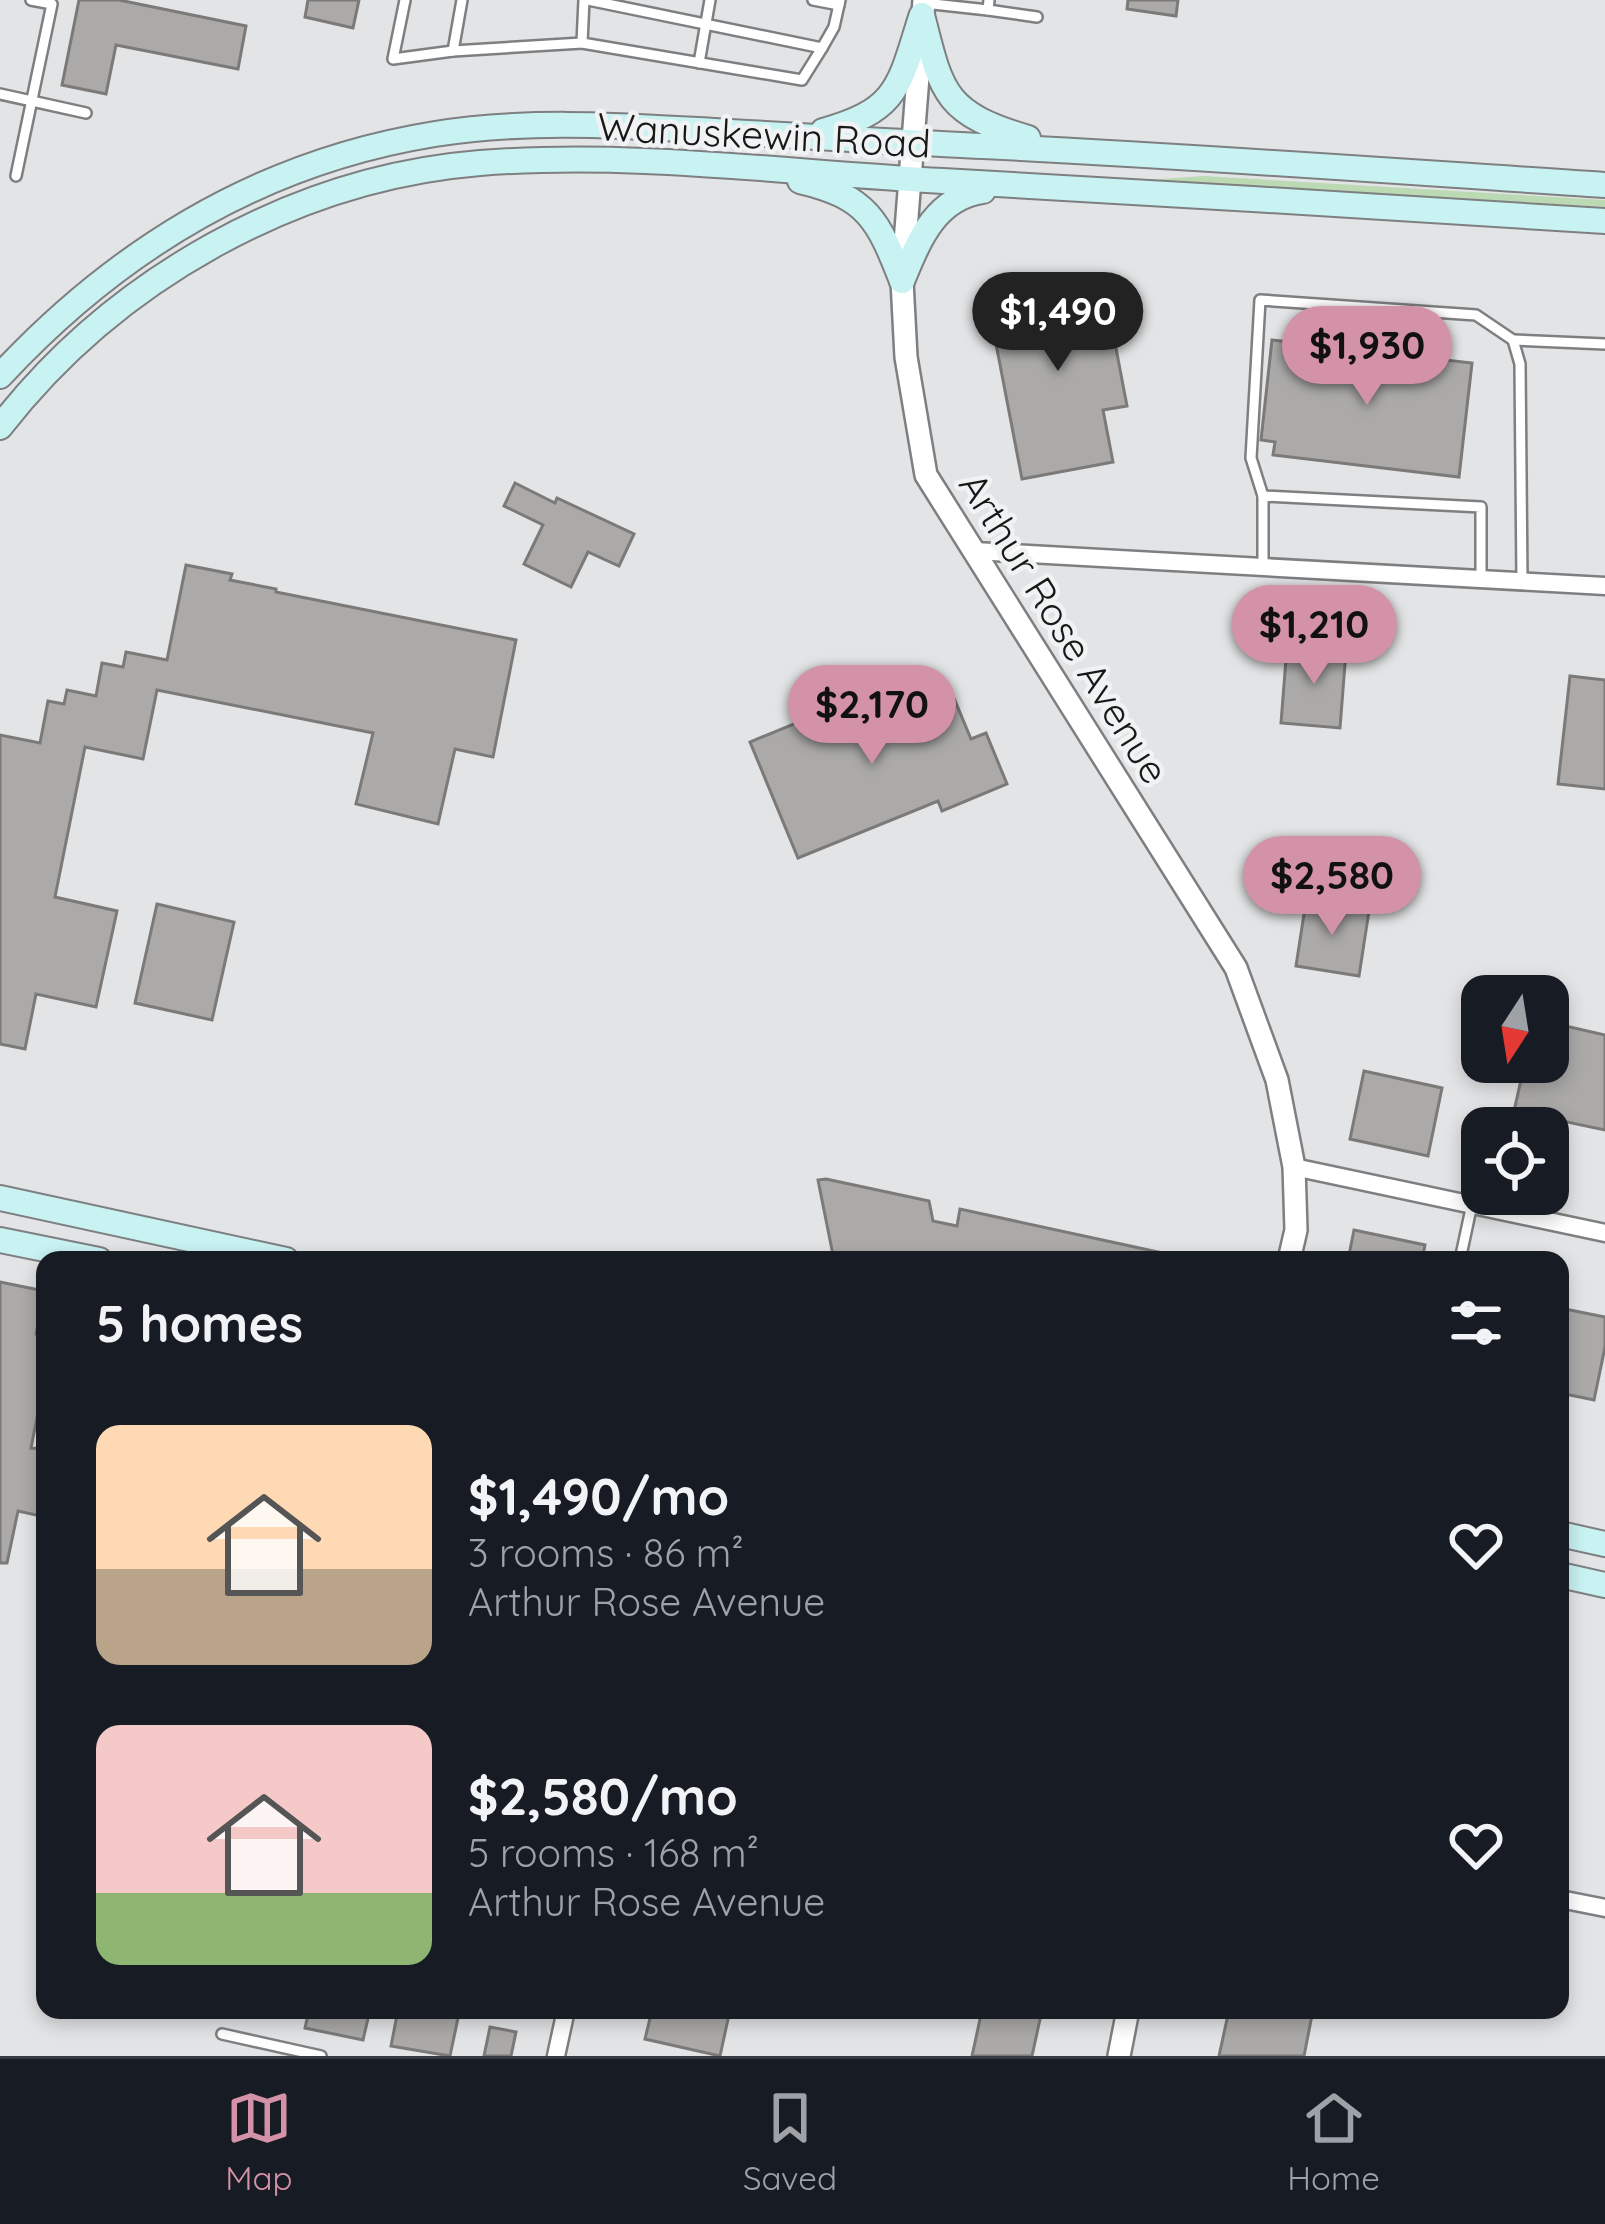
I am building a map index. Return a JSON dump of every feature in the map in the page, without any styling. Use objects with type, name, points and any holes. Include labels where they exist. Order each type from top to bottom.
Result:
[{"type":"main road","points":[[804,136],[852,123],[884,104],[905,70],[923,6]]},
{"type":"main road","points":[[923,6],[936,70],[952,101],[992,127],[1066,149]]},
{"type":"main road","name":"Wanuskewin Road","points":[[0,376],[34,338],[105,275],[199,214],[250,188],[310,166],[434,134],[598,124],[1605,185]]},
{"type":"main road","name":"Wanuskewin Road","points":[[0,427],[44,374],[127,301],[225,239],[322,197],[409,174],[476,163],[728,164],[911,180],[1605,220]]},
{"type":"main road","points":[[728,164],[824,188],[856,202],[879,224],[902,281]]},
{"type":"main road","points":[[902,281],[928,224],[952,200],[975,191],[1026,186]]},
{"type":"main road","points":[[0,1198],[244,1251]]},
{"type":"main road","points":[[0,1240],[54,1251]]},
{"type":"main road","points":[[1569,1536],[1605,1544]]},
{"type":"main road","points":[[1569,1577],[1605,1585]]},
{"type":"street","name":"Arthur Rose Avenue","points":[[923,6],[902,281],[906,356],[926,475],[1236,968],[1277,1080],[1294,1166],[1296,1230],[1291,1251]]},
{"type":"street","points":[[975,551],[1605,586]]},
{"type":"street","points":[[1294,1166],[1461,1202]]},
{"type":"street","points":[[1522,1215],[1605,1233]]},
{"type":"street","points":[[1569,1901],[1605,1908]]},
{"type":"street","points":[[556,2056],[564,2019]]},
{"type":"street","points":[[1119,2056],[1127,2019]]},
{"type":"lane","points":[[16,176],[52,4],[32,0]]},
{"type":"lane","points":[[405,0],[393,59],[582,43],[802,80],[834,27],[839,3],[813,0]]},
{"type":"lane","points":[[454,51],[462,0]]},
{"type":"lane","points":[[582,43],[586,0],[822,48]]},
{"type":"lane","points":[[699,63],[710,0]]},
{"type":"lane","points":[[923,6],[988,5],[1037,16]]},
{"type":"lane","points":[[0,94],[86,113]]},
{"type":"lane","points":[[1263,567],[1263,496],[1250,458],[1260,300],[1475,315],[1513,340],[1605,344]]},
{"type":"lane","points":[[1513,340],[1520,364],[1522,582]]},
{"type":"lane","points":[[1263,496],[1481,507],[1481,580]]},
{"type":"lane","points":[[1462,1251],[1470,1215]]},
{"type":"lane","points":[[222,2034],[321,2056]]},
{"type":"green space","points":[[1204,176],[1605,200],[1605,207],[1147,180]]},
{"type":"building","points":[[79,0],[119,0],[246,26],[238,69],[116,45],[106,94],[62,85]]},
{"type":"building","points":[[308,0],[359,0],[353,28],[305,17]]},
{"type":"building","points":[[1128,0],[1178,0],[1176,16],[1127,9]]},
{"type":"building","points":[[1102,275],[1127,406],[1103,410],[1113,462],[1022,479],[987,297]]},
{"type":"building","points":[[1272,340],[1472,363],[1459,477],[1273,455],[1275,442],[1261,440]]},
{"type":"building","points":[[515,483],[634,534],[619,566],[588,552],[571,587],[524,564],[543,525],[504,506]]},
{"type":"building","points":[[186,565],[232,574],[230,580],[276,592],[516,640],[493,757],[455,749],[438,824],[356,804],[373,733],[157,690],[143,759],[85,747],[55,897],[117,911],[96,1007],[36,994],[25,1049],[0,1044],[0,735],[40,743],[48,701],[64,704],[67,690],[96,696],[102,663],[123,667],[126,652],[167,660]]},
{"type":"building","points":[[1287,646],[1346,651],[1340,728],[1281,723]]},
{"type":"building","points":[[1570,676],[1605,680],[1605,789],[1558,784]]},
{"type":"building","points":[[886,686],[897,713],[951,691],[971,739],[986,733],[1007,784],[942,811],[938,801],[798,858],[750,742]]},
{"type":"building","points":[[1306,901],[1369,911],[1359,976],[1296,966]]},
{"type":"building","points":[[157,904],[234,922],[212,1020],[135,1003]]},
{"type":"building","points":[[1569,1027],[1605,1035],[1605,1130],[1569,1122],[1569,1107],[1515,1107],[1520,1083],[1569,1083]]},
{"type":"building","points":[[1364,1071],[1442,1088],[1428,1156],[1350,1139]]},
{"type":"building","points":[[818,1180],[929,1201],[933,1221],[957,1226],[960,1209],[1153,1251],[832,1251]]},
{"type":"building","points":[[1354,1230],[1425,1245],[1424,1251],[1350,1251]]},
{"type":"building","points":[[0,1282],[36,1289],[36,1423],[31,1448],[36,1448],[36,1515],[18,1511],[7,1563],[0,1563]]},
{"type":"building","points":[[1569,1310],[1605,1317],[1605,1347],[1594,1400],[1569,1395]]},
{"type":"building","points":[[307,2019],[368,2019],[363,2040],[305,2028]]},
{"type":"building","points":[[396,2019],[458,2019],[450,2056],[391,2046]]},
{"type":"building","points":[[650,2019],[728,2019],[720,2056],[645,2039]]},
{"type":"building","points":[[980,2019],[1040,2019],[1032,2056],[972,2056]]},
{"type":"building","points":[[1227,2019],[1311,2019],[1304,2056],[1219,2056]]},
{"type":"building","points":[[490,2027],[516,2032],[511,2056],[484,2056]]}]
